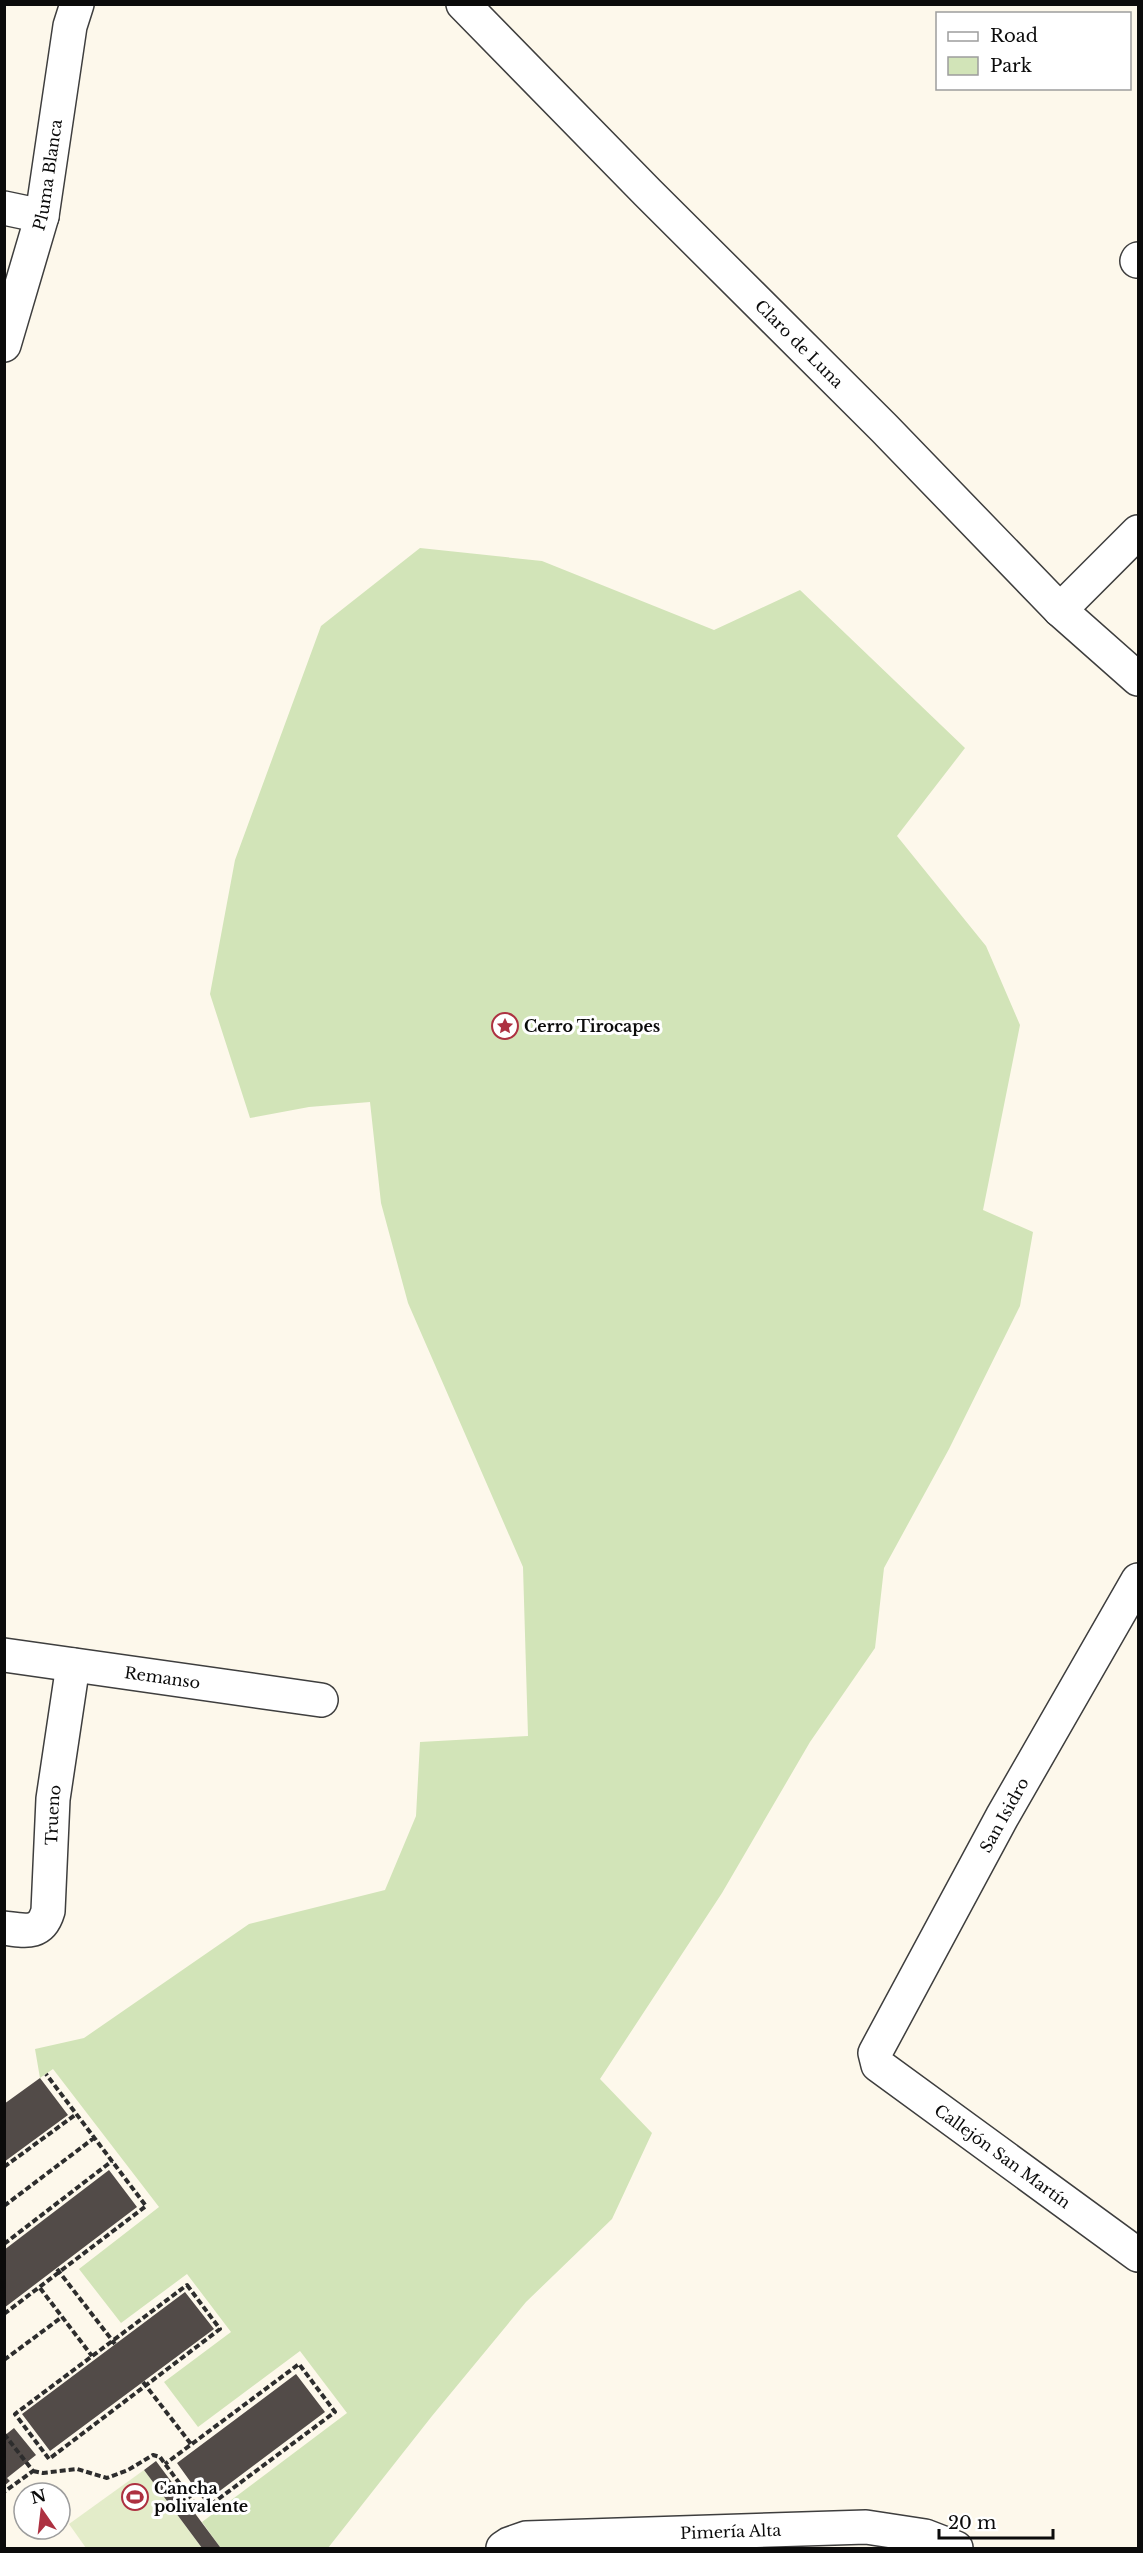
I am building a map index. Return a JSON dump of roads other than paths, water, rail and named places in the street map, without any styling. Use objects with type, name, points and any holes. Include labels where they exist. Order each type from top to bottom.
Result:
[{"type":"street","name":"Pluma Blanca","points":[[4,345],[42,216],[70,26],[77,4]]},
{"type":"street","name":"Claro de Luna","points":[[464,4],[648,193],[884,428],[1060,610],[1138,678]]},
{"type":"street","points":[[4,208],[42,216]]},
{"type":"street","points":[[1060,610],[1138,532]]},
{"type":"street","name":"San Isidro","points":[[875,2053],[1002,1817],[1138,1580]]},
{"type":"street","name":"Remanso","points":[[4,1655],[321,1700]]},
{"type":"street","name":"Trueno","points":[[4,1928],[35,1929],[45,1923],[48,1911],[53,1798],[73,1665]]},
{"type":"street","name":"Callejón San Martín","points":[[875,2053],[878,2065],[1138,2254]]},
{"type":"street","name":"Pimería Alta","points":[[503,2548],[526,2538],[925,2536],[956,2548]]},
{"type":"place","name":"Cerro Tirocapes","points":[[505,1026]]},
{"type":"place","name":"Cancha polivalente","points":[[135,2497]]}]
